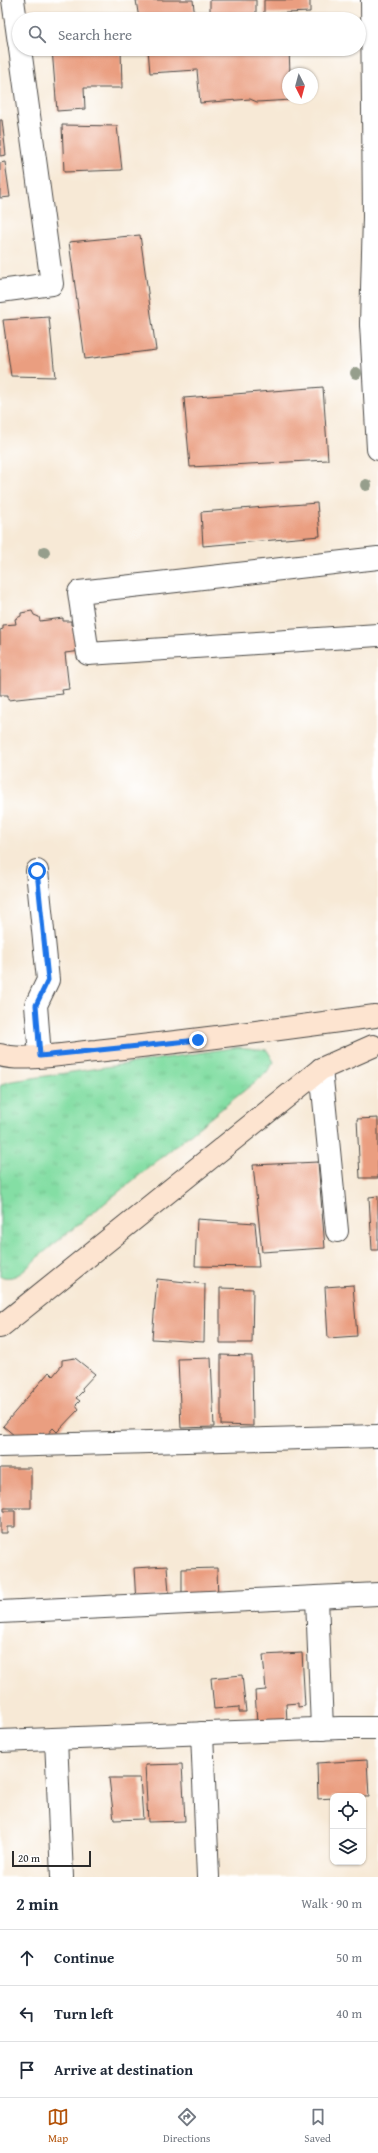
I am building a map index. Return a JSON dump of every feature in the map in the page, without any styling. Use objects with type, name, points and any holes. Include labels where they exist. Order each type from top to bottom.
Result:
[{"type":"street","points":[[13,0],[15,12]]},
{"type":"street","points":[[372,0],[375,84],[374,324],[378,449]]},
{"type":"street","points":[[0,291],[52,284],[21,56]]},
{"type":"street","points":[[378,558],[79,592],[88,654],[378,635]]},
{"type":"street","points":[[37,871],[48,980],[36,1005],[40,1056]]},
{"type":"street","points":[[0,1055],[8,1058],[40,1056],[198,1040],[377,1015]]},
{"type":"street","points":[[0,1327],[321,1069],[375,1048],[369,1030],[377,1015]]},
{"type":"street","points":[[321,1069],[337,1231]]},
{"type":"street","points":[[0,1446],[378,1436]]},
{"type":"street","points":[[0,1612],[378,1594]]},
{"type":"street","points":[[317,1598],[322,1729]]},
{"type":"street","points":[[0,1741],[378,1728]]},
{"type":"street","points":[[202,1734],[208,1877]]},
{"type":"street","points":[[56,1739],[62,1877]]},
{"type":"green space","points":[[238,1047],[267,1050],[274,1062],[266,1073],[38,1257],[21,1273],[11,1277],[0,1276],[0,1086],[6,1082]]},
{"type":"building","points":[[136,0],[193,0],[194,12],[138,12]]},
{"type":"building","points":[[210,0],[256,0],[256,12],[210,12]]},
{"type":"building","points":[[264,0],[310,0],[310,12],[264,12]]},
{"type":"building","points":[[53,56],[121,56],[122,88],[84,88],[85,109],[57,111]]},
{"type":"building","points":[[149,56],[289,56],[290,68],[282,68],[282,101],[257,102],[250,99],[200,103],[197,70],[150,73]]},
{"type":"building","points":[[0,120],[2,120],[6,155],[0,156]]},
{"type":"building","points":[[62,125],[117,126],[122,170],[64,172]]},
{"type":"building","points":[[5,162],[10,197],[0,198],[0,163]]},
{"type":"building","points":[[140,235],[156,350],[85,359],[69,242]]},
{"type":"building","points":[[49,317],[55,377],[11,376],[3,320]]},
{"type":"building","points":[[323,387],[328,460],[190,467],[184,398]]},
{"type":"building","points":[[317,503],[320,536],[203,546],[201,512]]},
{"type":"building","points":[[32,611],[34,615],[39,617],[40,621],[63,618],[63,621],[71,621],[71,625],[74,625],[82,651],[65,653],[69,689],[62,690],[63,694],[8,700],[8,695],[0,695],[0,630],[3,629],[3,625],[16,624],[15,619],[21,616],[21,613]]},
{"type":"building","points":[[378,1118],[378,1178],[360,1178],[357,1119]]},
{"type":"building","points":[[318,1162],[325,1248],[262,1252],[253,1165]]},
{"type":"building","points":[[378,1196],[378,1250],[372,1250],[369,1197]]},
{"type":"building","points":[[197,1219],[255,1223],[259,1267],[195,1266]]},
{"type":"building","points":[[157,1279],[205,1284],[204,1342],[152,1339]]},
{"type":"building","points":[[353,1285],[357,1336],[328,1338],[325,1287]]},
{"type":"building","points":[[220,1288],[253,1289],[252,1343],[220,1343]]},
{"type":"building","points":[[221,1355],[252,1356],[253,1426],[221,1425]]},
{"type":"building","points":[[75,1358],[95,1374],[82,1388],[83,1391],[76,1398],[80,1401],[76,1405],[79,1409],[57,1432],[53,1428],[47,1435],[43,1432],[36,1439],[26,1434],[20,1440],[3,1426],[49,1372],[53,1376],[62,1365],[62,1360]]},
{"type":"building","points":[[211,1358],[214,1427],[181,1428],[178,1359]]},
{"type":"building","points":[[0,1468],[31,1468],[31,1508],[4,1508],[4,1511],[15,1511],[15,1527],[7,1527],[7,1533],[0,1533]]},
{"type":"building","points":[[167,1566],[169,1593],[136,1603],[134,1568]]},
{"type":"building","points":[[217,1568],[218,1601],[182,1595],[182,1569]]},
{"type":"building","points":[[302,1653],[305,1706],[298,1707],[298,1703],[286,1704],[287,1721],[257,1723],[255,1691],[266,1690],[263,1655]]},
{"type":"building","points":[[242,1675],[246,1712],[239,1712],[239,1707],[214,1709],[211,1678]]},
{"type":"building","points":[[367,1760],[369,1797],[366,1797],[366,1793],[330,1793],[330,1798],[318,1799],[317,1763]]},
{"type":"building","points":[[182,1764],[185,1821],[148,1822],[145,1765]]},
{"type":"building","points":[[109,1778],[140,1778],[143,1819],[114,1820]]},
{"type":"route","points":[[37,871],[48,980],[36,1005],[40,1056],[198,1040]]}]
